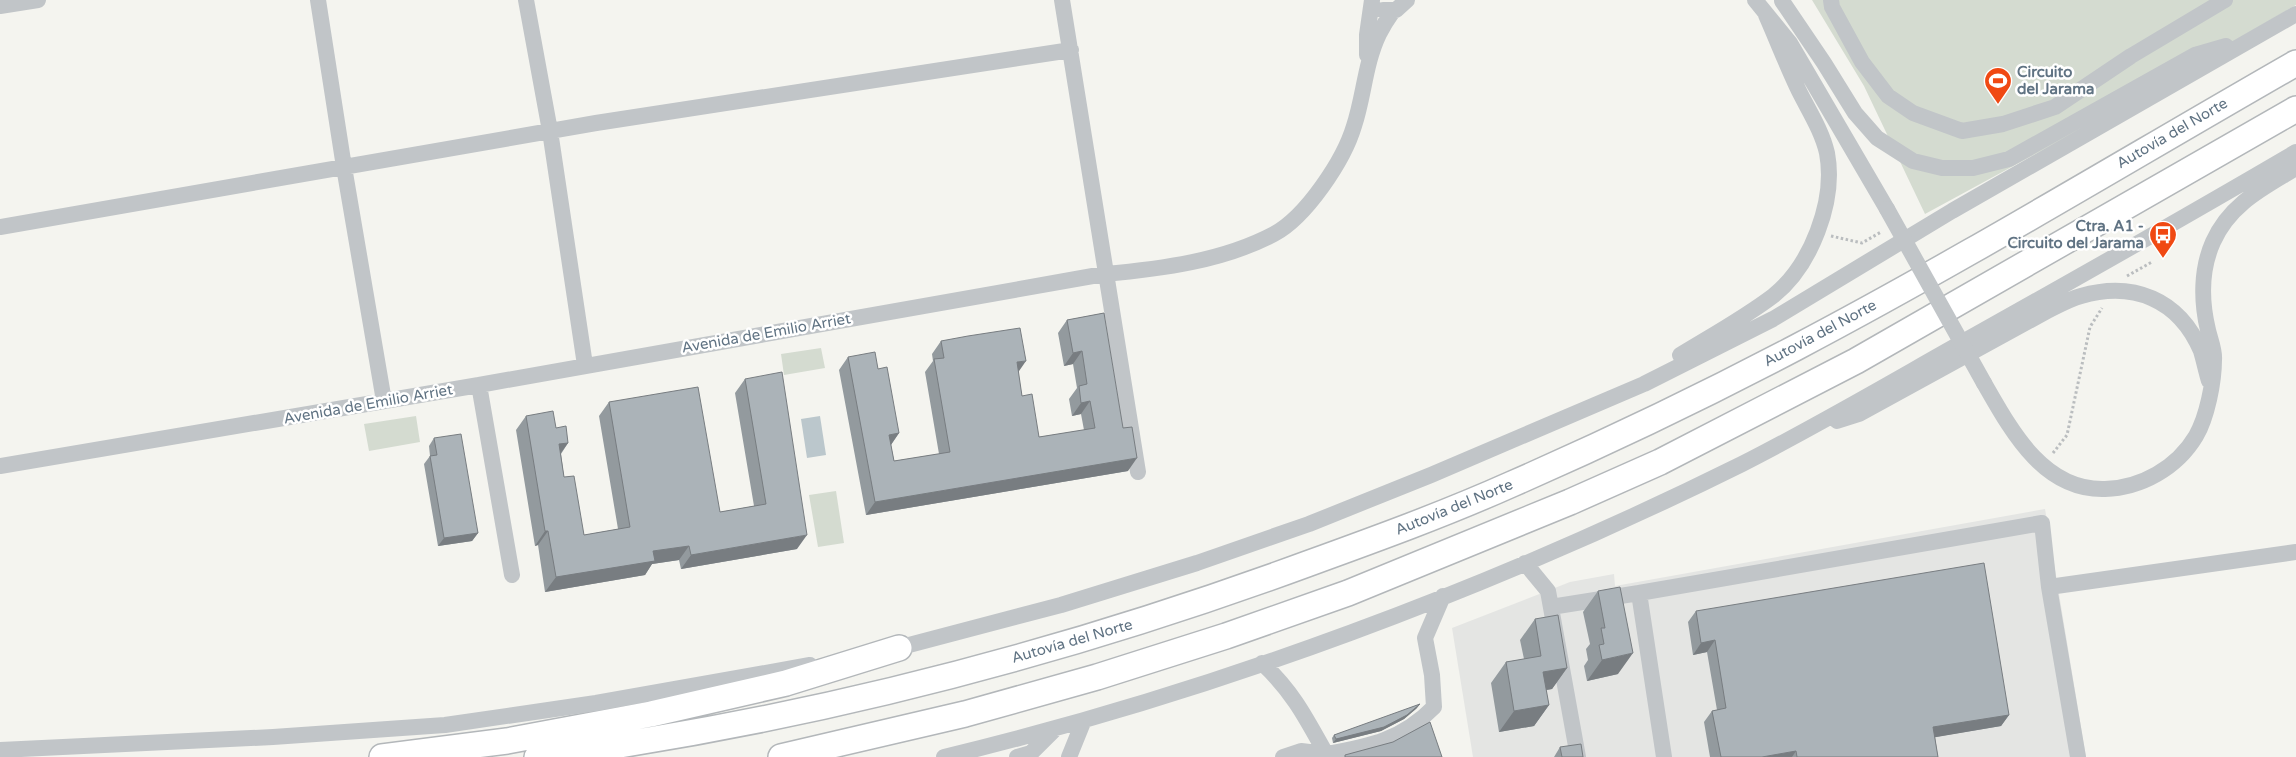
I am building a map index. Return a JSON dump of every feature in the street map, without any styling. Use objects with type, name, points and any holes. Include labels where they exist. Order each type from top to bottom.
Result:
[{"type":"highway","name":"Autovía del Norte","points":[[537,757],[684,734],[882,693],[1080,641],[1236,590],[1366,543],[1507,487],[1617,436],[1796,348],[1952,261],[2296,63]]},
{"type":"highway","points":[[781,757],[965,714],[1097,677],[1217,639],[1357,589],[1570,502],[1677,453],[1856,360],[2296,109]]},
{"type":"highway","points":[[382,757],[507,741],[651,714],[786,683],[899,648]]},
{"type":"street","points":[[0,6],[38,0]]},
{"type":"street","points":[[318,0],[384,401]]},
{"type":"street","points":[[526,0],[550,131],[585,365]]},
{"type":"street","points":[[1062,0],[1104,274],[1138,472]]},
{"type":"street","points":[[1372,0],[1379,8],[1405,4]]},
{"type":"street","points":[[1368,68],[1367,35],[1372,0]]},
{"type":"street","points":[[1755,0],[1790,43],[1887,209],[2009,427],[2032,456],[2054,475],[2074,484],[2096,489],[2122,488],[2141,483],[2165,470],[2196,437],[2206,413],[2215,358],[2203,307],[2204,273],[2213,242],[2228,216],[2247,198],[2296,168]]},
{"type":"street","points":[[1782,0],[1790,43]]},
{"type":"street","points":[[1782,0],[1824,62],[1855,113],[1877,138],[1913,161],[1942,168],[1972,168],[2009,159],[2195,55],[2253,38]]},
{"type":"street","points":[[1831,0],[1862,62],[1888,96],[1913,113],[1962,131],[2002,124],[2055,107],[2131,56],[2225,0]]},
{"type":"street","name":"Avenida de Emilio Arriet","points":[[0,466],[479,385],[1104,274],[1163,269],[1235,250],[1275,234],[1310,204],[1337,165],[1354,126],[1368,68],[1379,34],[1405,4]]},
{"type":"street","points":[[0,750],[273,737],[445,725],[709,684],[899,648],[1060,605],[1197,563],[1309,524],[1432,475],[1644,384],[1773,319],[1952,211],[2296,14]]},
{"type":"street","points":[[1552,424],[1664,364],[1729,326],[1775,295],[1798,268],[1818,232],[1826,209],[1830,183],[1827,153],[1820,133],[1787,66],[1766,15]]},
{"type":"street","points":[[0,227],[550,131],[1071,50]]},
{"type":"street","points":[[948,757],[1084,720],[1262,663],[1443,596],[1524,563],[1683,493],[1802,432],[2152,237],[2296,152]]},
{"type":"street","points":[[1802,432],[1859,414],[2049,310],[2080,296],[2114,291],[2126,290],[2146,295],[2167,305],[2192,335],[2201,352],[2210,386]]},
{"type":"street","points":[[479,385],[512,575]]},
{"type":"street","points":[[1551,607],[2042,522],[2050,587],[2078,757]]},
{"type":"street","points":[[2050,587],[2296,552]]},
{"type":"street","points":[[1524,563],[1548,591],[1578,757]]},
{"type":"street","points":[[1639,593],[1662,757]]},
{"type":"street","points":[[1283,757],[1302,751],[1326,754],[1362,748],[1402,733],[1421,721],[1434,707],[1432,675],[1425,638],[1443,596]]},
{"type":"street","points":[[1262,663],[1283,682],[1300,707],[1326,754]]},
{"type":"street","points":[[1069,757],[1084,720]]},
{"type":"street","points":[[1017,757],[1031,753],[1056,728]]},
{"type":"path","points":[[1818,232],[1862,243],[1884,230]]},
{"type":"path","points":[[2043,465],[2067,435],[2090,326],[2114,291],[2119,280],[2152,262]]},
{"type":"shaded area","name":"Circuito del Jarama","points":[[1812,0],[2296,0],[2296,5],[2089,125],[1925,214],[1864,86]]},
{"type":"shaded area","points":[[821,348],[825,368],[784,375],[781,354]]},
{"type":"shaded area","points":[[416,416],[420,442],[369,451],[364,424]]},
{"type":"shaded area","points":[[820,416],[826,455],[807,458],[801,419]]},
{"type":"shaded area","points":[[836,491],[844,543],[818,547],[809,495]]},
{"type":"shaded area","points":[[2045,509],[2086,757],[1473,757],[1452,628],[1570,582],[1614,574],[1615,586]]},
{"type":"building","points":[[1104,313],[1123,428],[1132,427],[1137,458],[875,502],[848,357],[875,352],[878,369],[887,367],[899,433],[889,435],[894,461],[950,452],[934,359],[944,358],[941,341],[968,336],[1020,328],[1026,361],[1017,362],[1022,396],[1032,394],[1039,437],[1095,428],[1090,401],[1081,403],[1079,386],[1087,384],[1082,351],[1073,353],[1067,320]]},
{"type":"building","points":[[782,372],[807,535],[691,555],[689,546],[653,551],[655,561],[556,577],[548,531],[545,531],[526,416],[553,411],[556,428],[566,426],[568,443],[559,444],[564,477],[574,476],[584,535],[630,527],[609,402],[698,387],[720,512],[766,504],[745,379]]},
{"type":"building","points":[[461,434],[478,533],[444,538],[430,456],[437,455],[434,438]]},
{"type":"building","points":[[1984,563],[2009,715],[1933,727],[1938,757],[1797,757],[1796,751],[1762,757],[1721,757],[1712,711],[1726,708],[1715,640],[1701,643],[1696,611]]},
{"type":"building","points":[[1620,587],[1633,653],[1602,660],[1599,645],[1604,644],[1601,628],[1605,628],[1598,591]]},
{"type":"building","points":[[1558,615],[1567,668],[1543,672],[1549,705],[1514,711],[1506,662],[1541,656],[1535,619]]},
{"type":"building","points":[[1420,704],[1407,715],[1384,727],[1336,739],[1334,735]]},
{"type":"building","points":[[1430,722],[1442,757],[1345,757],[1345,755],[1393,742]]},
{"type":"building","points":[[1581,744],[1583,757],[1562,757],[1560,747]]},
{"type":"place","name":"Circuito del Jarama","points":[[1998,105]]},
{"type":"place","name":"Ctra. A1 - Circuito del Jarama","points":[[2163,259]]}]
